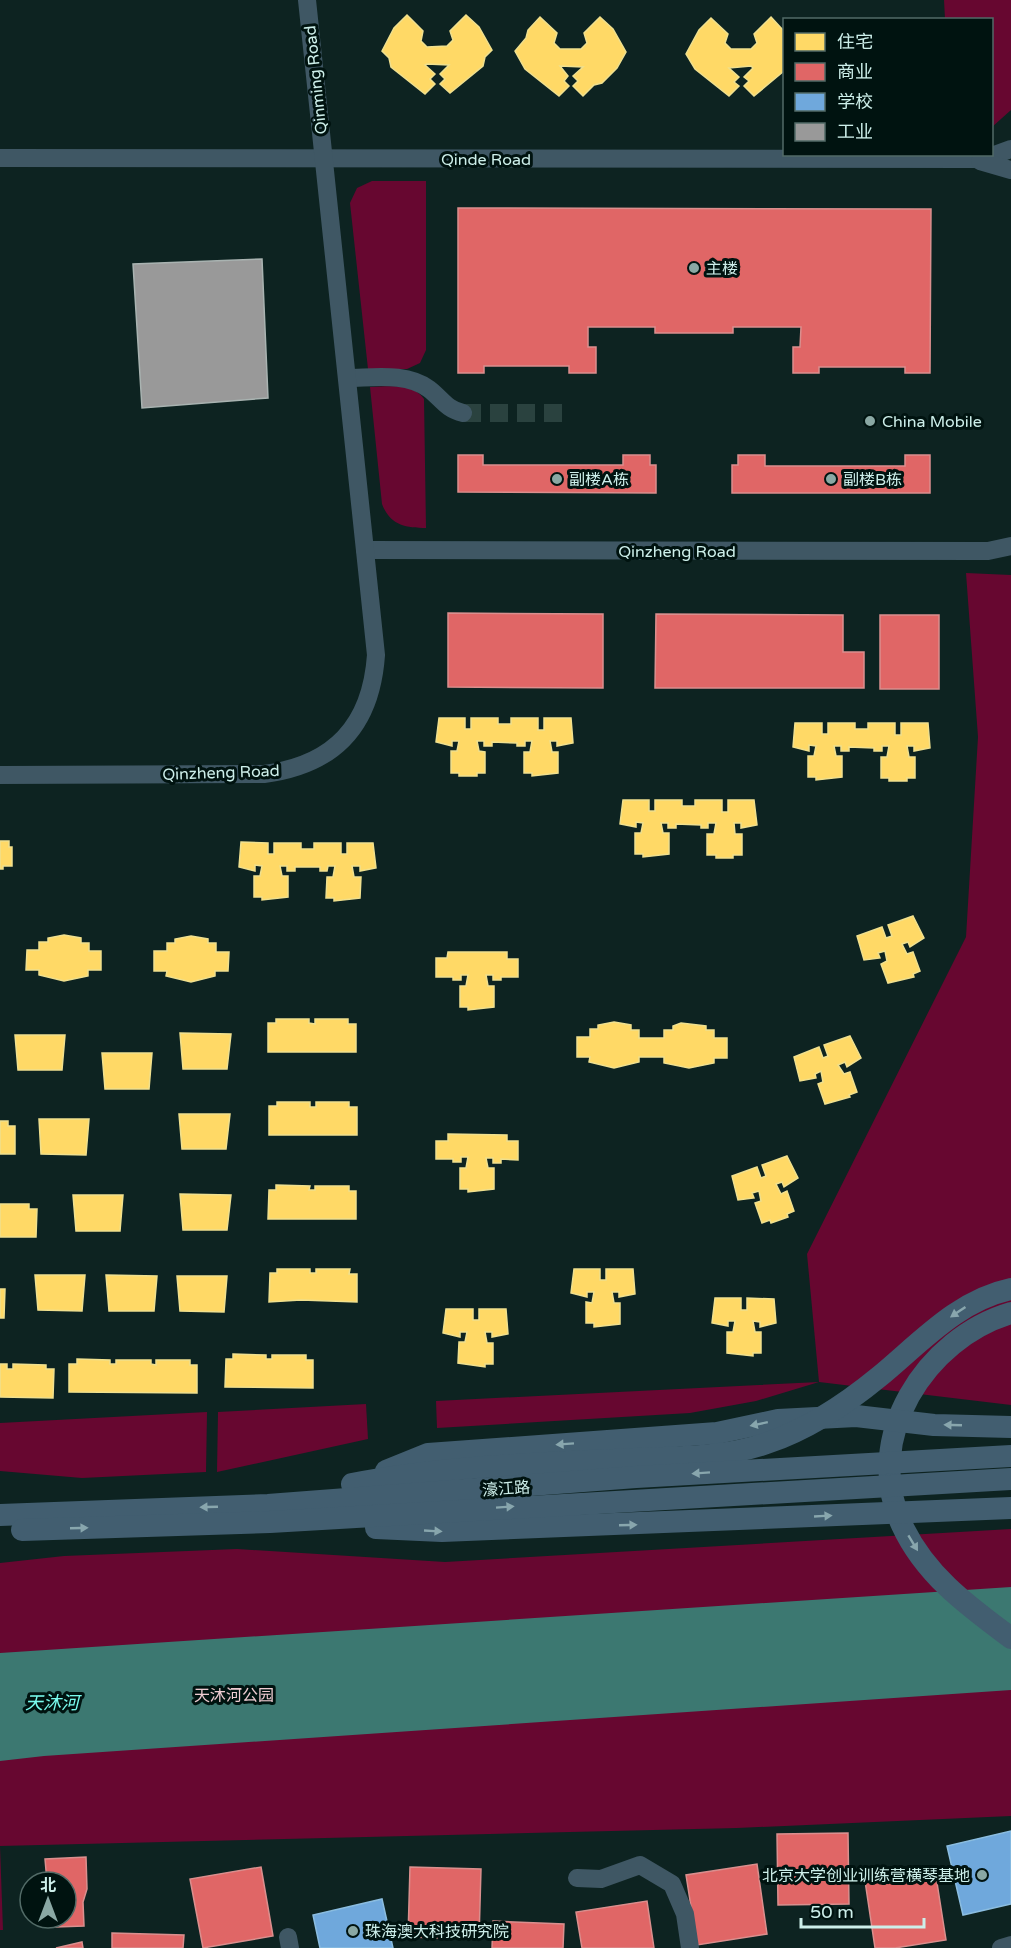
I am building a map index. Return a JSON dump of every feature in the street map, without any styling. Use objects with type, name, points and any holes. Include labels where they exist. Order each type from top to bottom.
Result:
[{"type":"main road","points":[[354,1483],[495,1465],[672,1457],[741,1451],[768,1443],[809,1425],[843,1405],[961,1309],[996,1293],[1011,1289]]},
{"type":"main road","points":[[1011,1313],[967,1332],[948,1346],[910,1392],[894,1434],[890,1476],[892,1500],[902,1525],[931,1569],[958,1598],[1011,1638]]},
{"type":"main road","points":[[269,1513],[428,1454],[717,1433],[778,1420],[856,1416],[934,1425],[1010,1427]]},
{"type":"main road","name":"濠江路","points":[[0,1531],[637,1488],[1011,1456]]},
{"type":"main road","name":"濠江路","points":[[637,1488],[1011,1479]]},
{"type":"main road","points":[[269,1513],[442,1531],[1011,1508]]},
{"type":"main road","name":"濠江路","points":[[0,1515],[269,1513]]},
{"type":"street","name":"Qinming Road","points":[[307,0],[324,159]]},
{"type":"street","points":[[993,156],[1011,149]]},
{"type":"street","points":[[973,159],[992,156]]},
{"type":"street","name":"Qinde Road","points":[[0,158],[973,159]]},
{"type":"street","name":"Qinzheng Road","points":[[0,775],[264,774],[290,770],[314,761],[336,747],[354,728],[367,705],[374,681],[376,655],[324,159]]},
{"type":"street","points":[[973,159],[1011,170]]},
{"type":"street","points":[[347,378],[402,378],[429,390],[451,410],[463,413]]},
{"type":"street","points":[[988,551],[1011,546]]},
{"type":"street","name":"Qinzheng Road","points":[[365,550],[988,551]]},
{"type":"street","points":[[988,551],[1011,557]]},
{"type":"street","points":[[577,1878],[601,1879],[640,1865],[672,1884],[685,1914],[690,1948]]},
{"type":"street","points":[[1001,1948],[1011,1945]]},
{"type":"green space","points":[[944,0],[1011,0],[1011,110],[993,126],[993,18],[945,18]]},
{"type":"green space","points":[[372,181],[426,181],[426,350],[420,363],[407,369],[368,369],[350,203],[357,188]]},
{"type":"green space","points":[[370,387],[406,388],[413,390],[424,399],[426,528],[399,524],[389,517],[382,504]]},
{"type":"green space","points":[[966,573],[1011,575],[1011,1405],[819,1382],[807,1254],[966,937],[978,737]]},
{"type":"green space","points":[[819,1382],[756,1401],[690,1413],[437,1428],[436,1401]]},
{"type":"green space","points":[[366,1404],[368,1439],[217,1472],[218,1412]]},
{"type":"green space","points":[[207,1412],[206,1472],[82,1478],[0,1471],[0,1423]]},
{"type":"green space","name":"天沐河公园","points":[[1011,1529],[1011,1816],[737,1828],[0,1846],[0,1563],[64,1556],[237,1549],[445,1562]]},
{"type":"green space","points":[[0,1846],[3,1930],[0,1930]]},
{"type":"water","name":"天沐河","points":[[1011,1587],[1011,1690],[44,1756],[0,1761],[0,1653]]},
{"type":"building: 住宅","points":[[407,15],[423,31],[421,41],[427,47],[447,46],[453,40],[450,31],[466,15],[479,27],[492,50],[485,57],[483,66],[450,93],[440,84],[445,79],[440,74],[449,65],[425,65],[435,74],[430,79],[435,84],[425,94],[391,67],[389,58],[382,51],[394,28]]},
{"type":"building: 住宅","points":[[540,17],[557,33],[554,43],[560,49],[581,49],[587,43],[584,33],[600,17],[613,29],[626,52],[617,68],[602,83],[594,85],[583,96],[573,86],[578,81],[573,76],[583,67],[560,66],[568,76],[564,81],[569,86],[559,96],[525,69],[515,51],[526,38],[528,30]]},
{"type":"building: 住宅","points":[[771,17],[783,30],[783,72],[754,96],[744,86],[749,81],[744,77],[753,68],[751,66],[729,68],[739,77],[734,82],[739,86],[729,96],[695,69],[686,54],[699,30],[711,18],[728,34],[725,43],[731,49],[751,49],[757,43],[754,34]]},
{"type":"building: 住宅","points":[[439,718],[465,718],[465,729],[471,729],[471,718],[498,718],[498,724],[511,724],[511,718],[538,718],[538,730],[544,730],[544,718],[571,718],[573,743],[557,746],[557,741],[550,741],[552,752],[558,752],[558,773],[532,776],[532,773],[524,773],[524,752],[530,752],[532,741],[525,741],[525,746],[517,746],[517,743],[492,742],[492,746],[484,746],[484,741],[477,741],[479,751],[485,752],[485,773],[477,773],[477,776],[459,776],[459,773],[451,773],[451,751],[457,751],[459,741],[452,741],[452,746],[436,742]]},
{"type":"building: 住宅","points":[[795,723],[822,723],[822,734],[828,734],[828,723],[855,723],[855,729],[868,729],[868,723],[895,723],[895,735],[901,735],[901,723],[928,723],[930,748],[914,751],[914,746],[907,746],[909,757],[915,757],[915,778],[907,778],[907,781],[889,781],[889,778],[881,778],[881,757],[887,757],[889,746],[882,746],[882,751],[874,751],[874,748],[849,747],[849,751],[841,751],[841,746],[834,746],[836,756],[842,756],[842,777],[816,780],[816,777],[808,777],[808,756],[814,756],[816,746],[809,745],[809,751],[793,747]]},
{"type":"building: 住宅","points":[[623,800],[649,800],[649,811],[655,811],[655,800],[682,800],[682,806],[695,806],[695,800],[722,800],[722,812],[728,812],[728,800],[754,800],[757,825],[741,828],[741,823],[734,823],[735,834],[742,834],[742,855],[733,855],[733,858],[716,858],[716,855],[707,855],[707,834],[714,834],[716,823],[708,823],[708,828],[701,828],[701,825],[676,824],[676,828],[668,828],[668,823],[661,823],[663,833],[669,833],[669,854],[643,857],[643,854],[635,854],[635,833],[641,833],[643,823],[636,822],[636,827],[620,824]]},
{"type":"building: 住宅","points":[[0,841],[9,841],[9,847],[12,847],[12,866],[3,866],[3,869],[0,869]]},
{"type":"building: 住宅","points":[[241,842],[268,843],[268,854],[274,854],[274,843],[301,843],[301,849],[314,849],[314,843],[341,843],[341,854],[347,854],[347,843],[373,843],[376,868],[360,871],[360,866],[352,866],[354,877],[361,877],[360,898],[334,901],[334,898],[326,898],[327,877],[333,877],[335,866],[328,866],[327,871],[320,871],[320,867],[295,867],[295,871],[287,871],[287,866],[280,866],[282,876],[288,876],[288,897],[262,900],[262,897],[254,897],[254,876],[260,876],[262,866],[255,865],[255,871],[239,867]]},
{"type":"building: 住宅","points":[[913,916],[924,938],[910,947],[908,942],[902,944],[907,954],[913,952],[920,971],[913,974],[914,977],[888,983],[881,964],[887,961],[885,951],[878,953],[880,958],[864,960],[857,936],[882,927],[886,938],[892,936],[888,925]]},
{"type":"building: 住宅","points":[[64,935],[81,938],[81,943],[89,943],[89,951],[101,951],[101,970],[88,970],[88,976],[64,981],[39,975],[39,970],[26,970],[27,950],[39,950],[39,942],[48,942],[48,938]]},
{"type":"building: 住宅","points":[[191,936],[208,939],[208,943],[216,943],[216,952],[229,952],[228,971],[215,971],[215,976],[191,982],[166,976],[167,971],[154,971],[154,951],[167,951],[167,943],[175,943],[175,939]]},
{"type":"building: 住宅","points":[[448,952],[507,952],[507,959],[518,959],[518,977],[501,977],[501,980],[493,980],[493,975],[486,975],[488,986],[494,986],[494,1007],[468,1010],[468,1007],[460,1007],[460,986],[466,986],[468,975],[461,975],[461,980],[453,980],[453,977],[436,977],[436,958],[447,958]]},
{"type":"building: 住宅","points":[[276,1019],[309,1019],[309,1023],[315,1024],[315,1019],[348,1019],[348,1024],[356,1024],[356,1052],[268,1052],[268,1023],[276,1023]]},
{"type":"building: 住宅","points":[[614,1022],[631,1025],[631,1030],[639,1030],[639,1038],[664,1038],[664,1030],[673,1030],[673,1026],[681,1023],[706,1026],[706,1030],[714,1030],[714,1038],[727,1038],[727,1058],[714,1058],[714,1063],[689,1068],[664,1063],[664,1057],[639,1057],[639,1062],[614,1068],[589,1062],[590,1057],[577,1057],[577,1037],[590,1037],[590,1029],[598,1029],[598,1025]]},
{"type":"building: 住宅","points":[[180,1033],[231,1034],[227,1069],[183,1069]]},
{"type":"building: 住宅","points":[[15,1035],[65,1035],[62,1070],[18,1070]]},
{"type":"building: 住宅","points":[[850,1036],[861,1058],[847,1067],[845,1062],[838,1065],[844,1074],[850,1072],[857,1092],[849,1095],[850,1097],[825,1104],[818,1084],[823,1082],[821,1071],[815,1074],[816,1078],[800,1081],[794,1057],[819,1047],[823,1058],[828,1056],[824,1045]]},
{"type":"building: 住宅","points":[[102,1053],[152,1053],[149,1089],[105,1089]]},
{"type":"building: 住宅","points":[[277,1102],[310,1102],[310,1107],[316,1107],[316,1102],[349,1102],[349,1107],[357,1107],[357,1135],[269,1135],[269,1106],[277,1106]]},
{"type":"building: 住宅","points":[[179,1114],[230,1114],[226,1149],[182,1149]]},
{"type":"building: 住宅","points":[[39,1119],[89,1119],[86,1155],[41,1154]]},
{"type":"building: 住宅","points":[[0,1121],[8,1121],[8,1126],[15,1126],[15,1154],[0,1154]]},
{"type":"building: 住宅","points":[[448,1134],[507,1135],[507,1141],[518,1141],[518,1160],[501,1159],[501,1163],[493,1163],[493,1158],[486,1158],[488,1168],[494,1168],[494,1189],[468,1192],[468,1189],[460,1189],[460,1168],[466,1168],[468,1157],[461,1157],[461,1162],[453,1162],[453,1159],[436,1159],[436,1141],[448,1141]]},
{"type":"building: 住宅","points":[[787,1156],[798,1178],[784,1187],[782,1182],[776,1184],[781,1194],[787,1191],[794,1211],[787,1214],[788,1217],[771,1223],[770,1220],[762,1223],[755,1203],[761,1201],[759,1191],[752,1193],[754,1198],[738,1200],[732,1176],[757,1167],[761,1178],[766,1176],[762,1165]]},
{"type":"building: 住宅","points":[[276,1185],[310,1186],[309,1190],[315,1190],[315,1186],[349,1186],[349,1191],[356,1191],[356,1219],[268,1219],[269,1190],[276,1190]]},
{"type":"building: 住宅","points":[[180,1194],[231,1195],[227,1230],[183,1230]]},
{"type":"building: 住宅","points":[[73,1195],[123,1195],[120,1231],[76,1231]]},
{"type":"building: 住宅","points":[[0,1204],[29,1204],[29,1209],[37,1209],[36,1237],[0,1237]]},
{"type":"building: 住宅","points":[[277,1269],[310,1269],[310,1273],[316,1273],[316,1269],[350,1269],[349,1274],[357,1274],[357,1302],[301,1300],[269,1302],[270,1273],[277,1273]]},
{"type":"building: 住宅","points":[[574,1269],[600,1269],[600,1280],[606,1280],[606,1269],[633,1269],[635,1294],[619,1297],[619,1292],[612,1292],[614,1303],[620,1303],[620,1324],[594,1327],[594,1323],[586,1323],[586,1302],[592,1303],[594,1292],[587,1292],[587,1297],[571,1293]]},
{"type":"building: 住宅","points":[[35,1275],[85,1275],[82,1311],[38,1310]]},
{"type":"building: 住宅","points":[[106,1275],[157,1276],[154,1311],[109,1311]]},
{"type":"building: 住宅","points":[[177,1276],[227,1276],[224,1312],[180,1311]]},
{"type":"building: 住宅","points":[[0,1289],[5,1289],[4,1318],[0,1318]]},
{"type":"building: 住宅","points":[[715,1298],[741,1298],[741,1310],[747,1310],[747,1298],[774,1299],[776,1323],[760,1327],[760,1322],[753,1321],[755,1332],[761,1332],[761,1353],[753,1353],[753,1356],[727,1353],[727,1332],[733,1332],[735,1321],[728,1321],[728,1326],[712,1323]]},
{"type":"building: 住宅","points":[[446,1309],[473,1309],[473,1320],[479,1320],[479,1309],[506,1309],[508,1334],[492,1337],[492,1332],[485,1332],[487,1343],[493,1343],[493,1364],[485,1364],[485,1367],[458,1363],[459,1342],[465,1342],[467,1332],[460,1332],[460,1337],[443,1333]]},
{"type":"building: 住宅","points":[[233,1354],[266,1355],[266,1359],[272,1359],[272,1355],[306,1355],[306,1360],[313,1360],[313,1388],[225,1387],[226,1359],[233,1359]]},
{"type":"building: 住宅","points":[[77,1359],[110,1360],[110,1364],[116,1364],[116,1360],[151,1360],[151,1364],[156,1365],[156,1360],[190,1360],[190,1365],[197,1365],[197,1393],[69,1392],[69,1364],[77,1364]]},
{"type":"building: 住宅","points":[[0,1364],[7,1364],[7,1369],[13,1369],[13,1364],[46,1365],[46,1369],[54,1369],[53,1398],[0,1397]]},
{"type":"building: 商业","name":"主楼","points":[[458,208],[931,209],[930,373],[905,373],[905,367],[819,367],[819,373],[793,373],[793,347],[800,347],[801,327],[733,327],[733,333],[655,333],[655,327],[588,327],[588,347],[596,347],[596,373],[569,373],[569,366],[484,366],[484,373],[458,373]]},
{"type":"building: 商业","name":"副楼A栋","points":[[458,455],[483,455],[483,465],[623,465],[623,455],[650,455],[650,465],[656,465],[656,493],[458,492]]},
{"type":"building: 商业","name":"副楼B栋","points":[[738,455],[765,455],[765,466],[905,466],[905,455],[930,455],[930,493],[732,493],[732,465],[738,465]]},
{"type":"building: 商业","points":[[448,613],[603,614],[603,688],[448,687]]},
{"type":"building: 商业","points":[[656,614],[843,615],[843,652],[864,652],[864,688],[655,688]]},
{"type":"building: 商业","points":[[880,615],[939,615],[939,689],[880,689]]},
{"type":"building: 商业","points":[[848,1833],[849,1904],[778,1905],[777,1834]]},
{"type":"building: 商业","points":[[86,1857],[87,1889],[83,1902],[84,1926],[78,1926],[78,1870],[46,1870],[45,1859]]},
{"type":"building: 商业","points":[[757,1864],[767,1934],[697,1945],[686,1875]]},
{"type":"building: 商业","points":[[261,1867],[273,1936],[203,1948],[190,1879]]},
{"type":"building: 商业","points":[[410,1867],[481,1869],[479,1939],[408,1937]]},
{"type":"building: 商业","points":[[935,1870],[946,1940],[895,1948],[875,1948],[865,1881]]},
{"type":"building: 商业","points":[[647,1901],[654,1948],[582,1948],[576,1912]]},
{"type":"building: 商业","points":[[493,1921],[564,1924],[563,1948],[492,1948]]},
{"type":"building: 商业","points":[[112,1933],[184,1935],[183,1948],[112,1948]]},
{"type":"building: 商业","points":[[82,1942],[83,1948],[56,1948]]},
{"type":"building: 学校","name":"北京大学创业训练营横琴基地","points":[[1011,1831],[1011,1904],[963,1915],[947,1846]]},
{"type":"building: 学校","name":"珠海澳大科技研究院","points":[[382,1899],[393,1948],[320,1948],[313,1915]]},
{"type":"building: 工业","points":[[262,259],[268,398],[142,408],[133,264]]},
{"type":"tunnel","points":[[463,413],[566,413]]},
{"type":"place","name":"主楼","points":[[694,268]]},
{"type":"place","name":"China Mobile","points":[[870,421]]},
{"type":"place","name":"副楼A栋","points":[[557,479]]},
{"type":"place","name":"副楼B栋","points":[[831,479]]},
{"type":"place","name":"北京大学创业训练营横琴基地","points":[[982,1875]]},
{"type":"place","name":"珠海澳大科技研究院","points":[[353,1931]]}]
